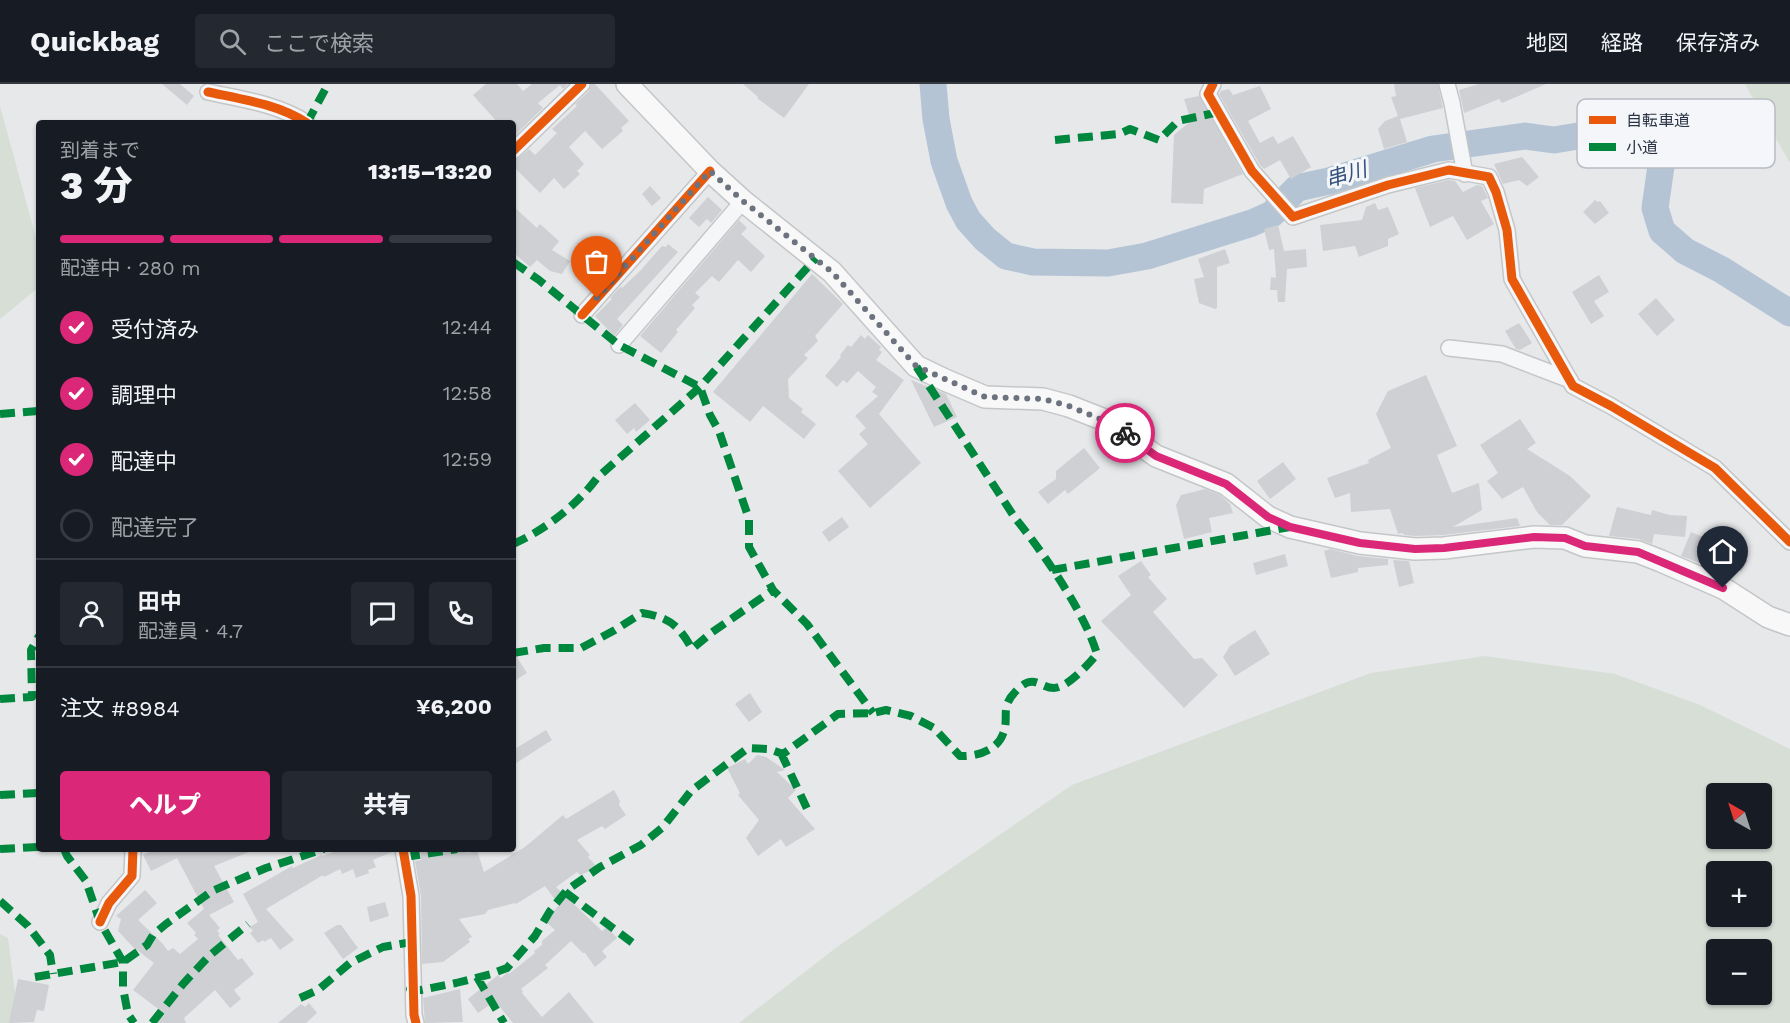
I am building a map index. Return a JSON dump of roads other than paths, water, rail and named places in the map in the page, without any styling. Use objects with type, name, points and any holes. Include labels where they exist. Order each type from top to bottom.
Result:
[{"type":"main road","points":[[627,84],[710,171],[743,201],[832,272],[916,366],[985,397],[1043,399],[1069,406],[1107,422],[1156,456],[1226,484],[1268,517],[1290,527],[1360,543],[1415,549],[1444,548],[1534,537],[1565,538],[1585,546],[1638,552],[1723,588],[1768,617],[1790,625]]},
{"type":"street","points":[[516,148],[582,84]]},
{"type":"street","points":[[1213,84],[1208,94],[1252,171],[1293,217],[1388,185],[1449,170],[1489,177],[1496,192],[1507,230],[1512,279],[1573,386],[1611,406],[1714,468],[1790,542]]},
{"type":"street","points":[[1447,84],[1465,174]]},
{"type":"street","points":[[208,92],[267,106],[302,120]]},
{"type":"street","points":[[582,315],[710,171]]},
{"type":"street","points":[[619,345],[743,201]]},
{"type":"street","points":[[1449,348],[1502,354],[1569,380]]},
{"type":"street","points":[[100,922],[109,903],[132,876],[133,852]]},
{"type":"street","points":[[404,852],[411,896],[416,1023]]},
{"type":"waterway","name":"串川","points":[[933,84],[936,119],[944,161],[959,203],[968,220],[985,239],[1006,256],[1033,262],[1108,263],[1147,256],[1252,223],[1272,214],[1297,188],[1329,181],[1433,149],[1525,136],[1554,140],[1577,136]]},
{"type":"waterway","name":"串川","points":[[1661,168],[1655,208],[1662,231],[1685,251],[1722,270],[1790,313]]}]
